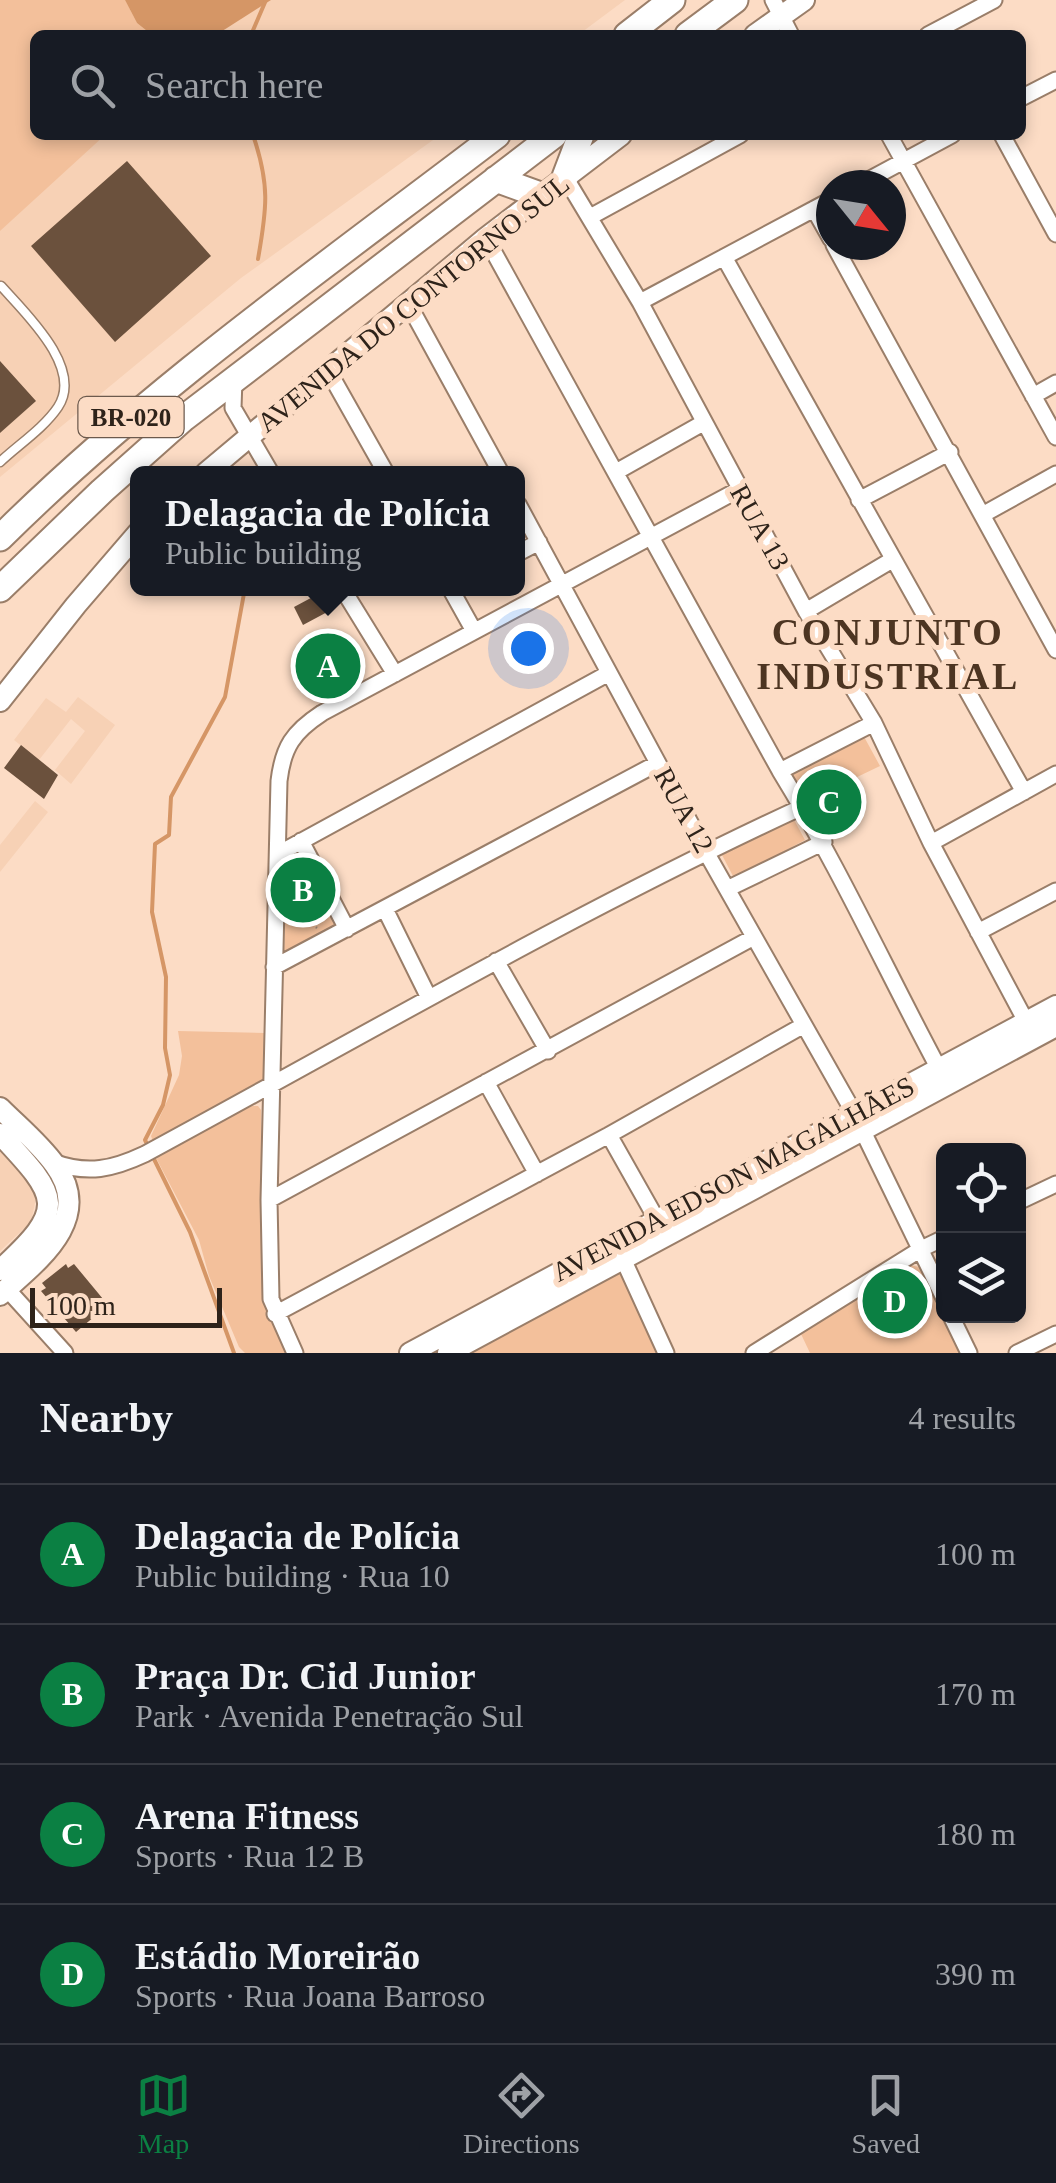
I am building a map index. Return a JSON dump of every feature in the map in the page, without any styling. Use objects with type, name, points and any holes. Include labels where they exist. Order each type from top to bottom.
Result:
[{"type":"highway","points":[[633,30],[672,0]]},
{"type":"highway","points":[[695,30],[735,0]]},
{"type":"highway","name":"BR-020","points":[[0,538],[158,394],[269,305],[490,140]]},
{"type":"highway","name":"BR-020","points":[[131,466],[234,379],[547,140]]},
{"type":"highway","points":[[565,177],[579,140]]},
{"type":"highway","points":[[436,224],[436,200],[459,164]]},
{"type":"highway","points":[[496,178],[540,195]]},
{"type":"highway","points":[[269,305],[286,314],[291,325],[289,336]]},
{"type":"highway","name":"BR-020","points":[[0,589],[130,467]]},
{"type":"street","points":[[782,17],[804,0]]},
{"type":"street","points":[[937,30],[994,0]]},
{"type":"street","points":[[1026,95],[1056,80]]},
{"type":"street","name":"AVENIDA DO CONTORNO SUL","points":[[216,466],[486,238],[615,140]]},
{"type":"street","points":[[590,217],[731,140]]},
{"type":"street","points":[[892,140],[1056,438]]},
{"type":"street","points":[[886,170],[938,140]]},
{"type":"street","points":[[1005,140],[1056,234]]},
{"type":"street","name":"RUA 13","points":[[565,177],[640,302],[806,611],[874,723],[931,843],[1031,1030]]},
{"type":"street","points":[[640,302],[814,210],[816,213]]},
{"type":"street","points":[[486,238],[780,771],[824,842],[935,1078]]},
{"type":"street","points":[[724,257],[1024,792]]},
{"type":"street","points":[[843,260],[1056,650]]},
{"type":"street","points":[[409,305],[498,466]]},
{"type":"street","points":[[329,372],[382,466]]},
{"type":"street","points":[[234,379],[233,408],[266,466]]},
{"type":"street","points":[[1033,396],[1056,383]]},
{"type":"street","points":[[616,472],[702,422]]},
{"type":"street","points":[[859,500],[950,452]]},
{"type":"street","points":[[984,514],[1056,474]]},
{"type":"street","points":[[295,1353],[270,1299],[274,967],[283,753],[293,734],[322,713],[740,489]]},
{"type":"street","name":"RUA 12","points":[[525,517],[706,852],[858,1121],[936,1281]]},
{"type":"street","points":[[525,550],[539,542]]},
{"type":"street","points":[[0,701],[130,543]]},
{"type":"street","points":[[806,611],[892,560]]},
{"type":"street","points":[[347,596],[394,674]]},
{"type":"street","points":[[456,596],[474,631]]},
{"type":"street","points":[[278,854],[609,673]]},
{"type":"street","points":[[780,771],[874,723]]},
{"type":"street","points":[[274,967],[658,763]]},
{"type":"street","points":[[931,843],[1056,774]]},
{"type":"street","points":[[68,1194],[99,1171],[145,1154],[272,1087],[496,961],[802,807]]},
{"type":"street","points":[[301,841],[346,929]]},
{"type":"street","points":[[728,889],[824,842]]},
{"type":"street","points":[[978,932],[1056,892]]},
{"type":"street","points":[[385,909],[429,998]]},
{"type":"street","points":[[270,1200],[754,938]]},
{"type":"street","points":[[496,961],[548,1051]]},
{"type":"street","name":"AVENIDA EDSON MAGALHÃES","points":[[448,1353],[624,1261],[858,1121],[1031,1030],[1056,1006]]},
{"type":"street","points":[[275,1314],[609,1135],[804,1025]]},
{"type":"street","name":"AVENIDA EDSON MAGALHÃES","points":[[1031,1030],[1056,1026]]},
{"type":"street","points":[[486,1082],[537,1174]]},
{"type":"street","points":[[0,1108],[53,1162],[68,1194],[66,1220],[54,1243],[2,1284]]},
{"type":"street","name":"AVENIDA EDSON MAGALHÃES","points":[[410,1353],[570,1265],[858,1121]]},
{"type":"street","points":[[0,1134],[36,1172],[48,1207],[42,1229],[2,1284]]},
{"type":"street","points":[[609,1135],[657,1220]]},
{"type":"street","points":[[53,1162],[99,1171]]},
{"type":"street","points":[[1026,1198],[1056,1184]]},
{"type":"street","points":[[754,1353],[936,1242]]},
{"type":"street","points":[[624,1261],[666,1353]]},
{"type":"street","points":[[570,1265],[576,1286]]},
{"type":"street","points":[[2,1284],[65,1353]]},
{"type":"street","points":[[955,1323],[969,1353]]},
{"type":"street","points":[[1016,1353],[1056,1334]]},
{"type":"lane","points":[[0,462],[60,406],[63,377],[52,343],[1,286]]},
{"type":"path","points":[[288,936],[288,902],[312,902]]},
{"type":"path","points":[[288,924],[312,924],[318,931],[318,902]]},
{"type":"shaded area","points":[[0,0],[625,0],[585,30],[30,30],[30,140],[433,140],[241,278],[0,477]]},
{"type":"shaded area","points":[[0,0],[125,0],[137,23],[146,30],[30,30],[30,140],[100,140],[0,231]]},
{"type":"shaded area","points":[[125,0],[271,0],[224,30],[146,30],[137,23]]},
{"type":"shaded area","points":[[78,697],[115,725],[71,784],[55,770],[85,731],[71,719],[39,760],[14,740],[46,698],[66,712]]},
{"type":"shaded area","points":[[862,733],[880,766],[803,803],[787,774]]},
{"type":"shaded area","points":[[35,801],[48,812],[0,872],[0,845]]},
{"type":"shaded area","points":[[792,816],[805,840],[734,878],[722,855]]},
{"type":"shaded area","points":[[299,851],[339,924],[284,954],[287,856]]},
{"type":"shaded area","points":[[178,1031],[265,1033],[265,1081],[154,1144],[151,1136],[179,1075],[182,1056]]},
{"type":"shaded area","points":[[252,1106],[261,1110],[263,1281],[267,1315],[289,1353],[245,1353],[239,1347],[209,1276],[199,1240],[154,1154]]},
{"type":"shaded area","points":[[0,1151],[37,1193],[31,1222],[0,1251]]},
{"type":"shaded area","points":[[909,1265],[920,1267],[936,1301],[936,1323],[947,1323],[961,1353],[810,1353],[801,1334]]},
{"type":"shaded area","points":[[616,1272],[623,1275],[659,1353],[466,1353]]},
{"type":"building","points":[[127,161],[211,256],[115,342],[31,246]]},
{"type":"building","points":[[0,361],[36,401],[0,433]]},
{"type":"building","points":[[315,596],[324,596],[331,610],[303,625],[294,607]]},
{"type":"building","points":[[21,745],[58,775],[44,799],[4,768]]},
{"type":"building","points":[[66,1264],[68,1268],[74,1264],[108,1305],[76,1332],[41,1291],[46,1288],[42,1283]]},
{"type":"waterway","points":[[253,30],[266,0]]},
{"type":"waterway","points":[[254,140],[265,197],[258,259]]},
{"type":"waterway","points":[[148,1146],[145,1140],[163,1105],[170,1075],[165,1048],[166,977],[152,912],[155,844],[169,835],[171,797],[225,697],[244,596]]},
{"type":"waterway","points":[[152,1155],[190,1232],[234,1353]]},
{"type":"place","name":"Delagacia de Polícia","points":[[328,666]]},
{"type":"place","name":"Arena Fitness","points":[[829,802]]},
{"type":"place","name":"Praça Dr. Cid Junior","points":[[303,890]]},
{"type":"place","name":"Estádio Moreirão","points":[[895,1301]]},
{"type":"district","name":"CONJUNTO INDUSTRIAL","points":[[888,654]]}]
